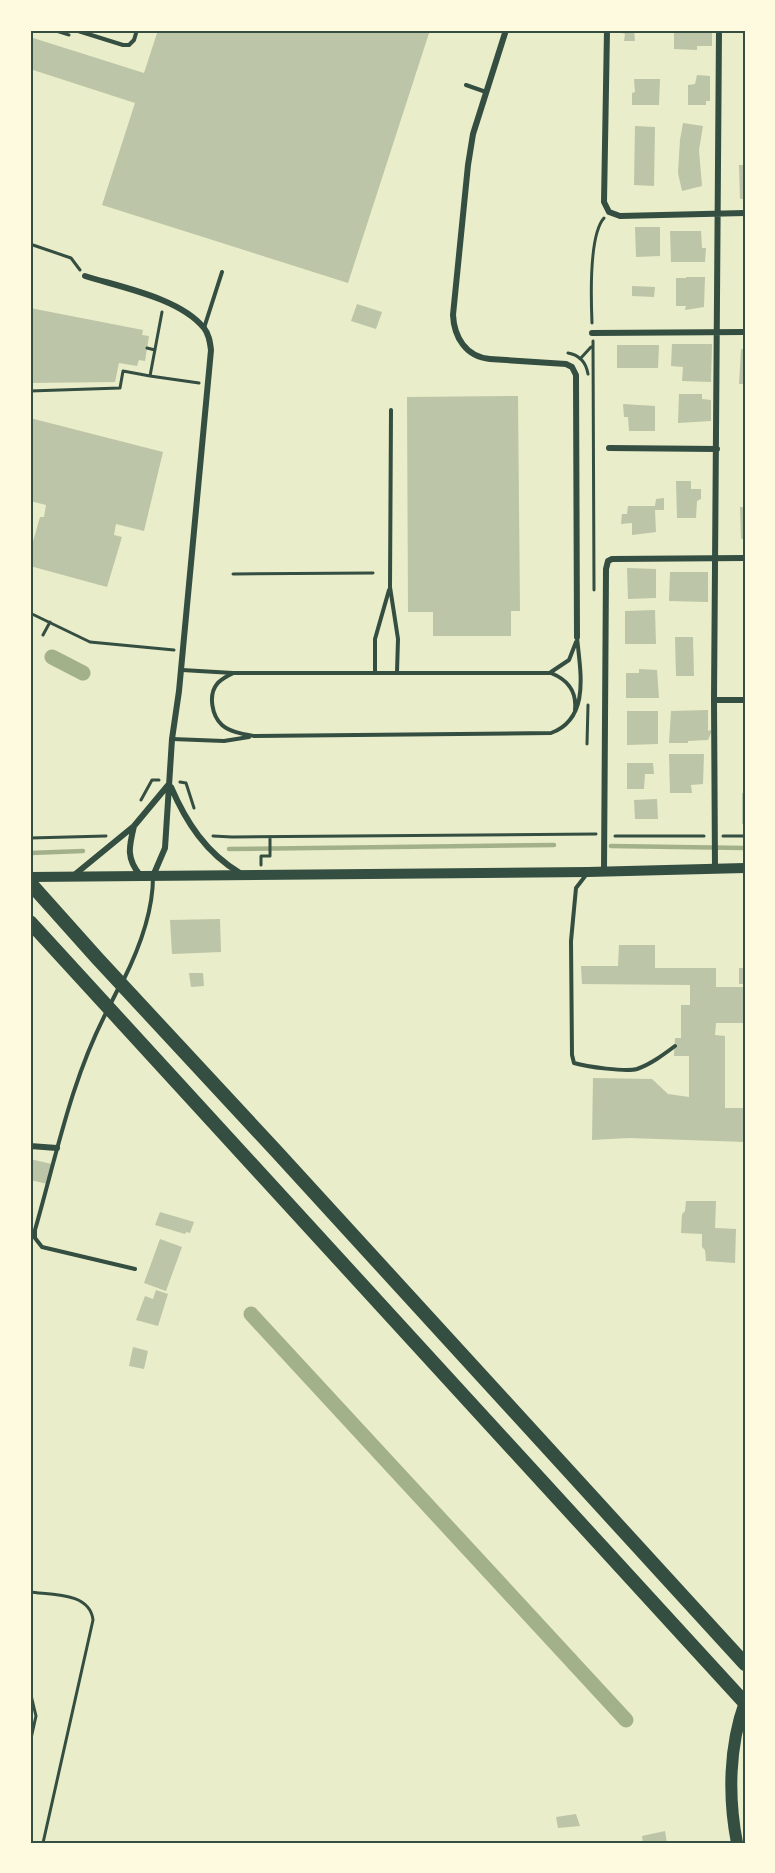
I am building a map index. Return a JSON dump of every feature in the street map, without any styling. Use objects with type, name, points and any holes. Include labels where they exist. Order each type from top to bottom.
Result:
[{"type":"highway","points":[[30,883],[745,1664]]},
{"type":"highway","points":[[30,921],[745,1702]]},
{"type":"main road","points":[[30,877],[588,872],[715,864],[745,868]]},
{"type":"main road","points":[[737,1843],[732,1810],[734,1741],[745,1702]]},
{"type":"street","points":[[506,30],[473,134],[453,315],[455,332],[469,351],[485,359],[561,363],[572,367],[577,378],[577,637]]},
{"type":"street","points":[[607,30],[604,202],[609,212],[620,216],[745,213]]},
{"type":"street","points":[[715,864],[714,700],[720,30]]},
{"type":"street","points":[[85,276],[165,301],[182,310],[204,328],[211,350],[183,651],[172,739],[165,848],[161,862],[153,876]]},
{"type":"street","points":[[592,333],[745,332]]},
{"type":"street","points":[[609,448],[717,449]]},
{"type":"street","points":[[604,871],[606,569],[608,561],[612,559],[745,558]]},
{"type":"street","points":[[714,700],[745,700]]},
{"type":"street","points":[[72,877],[134,826],[169,783]]},
{"type":"street","points":[[169,783],[192,828],[225,864],[243,875]]},
{"type":"street","points":[[134,826],[129,854],[133,866],[141,876]]},
{"type":"street","points":[[30,1146],[57,1148]]},
{"type":"lane","points":[[75,30],[123,45],[129,45],[134,40],[137,30]]},
{"type":"lane","points":[[466,86],[486,92]]},
{"type":"lane","points":[[204,328],[222,272]]},
{"type":"lane","points":[[391,410],[390,587],[398,639],[397,672]]},
{"type":"lane","points":[[375,672],[375,639],[390,587]]},
{"type":"lane","points":[[551,673],[568,660],[574,650],[577,637]]},
{"type":"lane","points":[[172,739],[224,741],[254,736],[551,733],[561,729],[580,702],[577,637]]},
{"type":"lane","points":[[181,670],[233,673],[551,673],[569,685],[575,696],[574,713]]},
{"type":"lane","points":[[233,673],[217,684],[214,691],[215,716],[228,729],[254,736]]},
{"type":"lane","points":[[588,872],[576,888],[571,941],[572,1055],[574,1063],[634,1070],[652,1062],[675,1046]]},
{"type":"lane","points":[[135,1269],[42,1247],[35,1238],[34,1230],[64,1119],[97,1031],[139,950],[150,908],[153,876]]},
{"type":"path","points":[[594,596],[594,374],[591,277],[600,222],[609,212]]},
{"type":"path","points":[[30,244],[71,258],[85,276]]},
{"type":"path","points":[[150,376],[165,301]]},
{"type":"path","points":[[572,367],[591,348],[592,333]]},
{"type":"path","points":[[147,348],[155,350]]},
{"type":"path","points":[[565,352],[581,358],[587,369],[588,384]]},
{"type":"path","points":[[30,391],[120,388],[123,371],[208,384]]},
{"type":"path","points":[[233,574],[373,573]]},
{"type":"path","points":[[30,613],[90,642],[183,651]]},
{"type":"path","points":[[43,635],[50,622]]},
{"type":"path","points":[[587,744],[588,703]]},
{"type":"path","points":[[140,803],[152,780]]},
{"type":"path","points":[[186,783],[196,812]]},
{"type":"path","points":[[207,828],[213,836],[270,839],[704,836]]},
{"type":"path","points":[[30,838],[106,836],[112,833]]},
{"type":"path","points":[[728,836],[745,836]]},
{"type":"path","points":[[270,839],[270,856]]},
{"type":"path","points":[[30,1592],[77,1599],[89,1608],[93,1620],[43,1843]]},
{"type":"path","points":[[30,1691],[36,1716],[30,1743]]},
{"type":"building","points":[[158,30],[430,30],[348,283],[102,205],[135,103],[30,69],[30,37],[144,73]]},
{"type":"building","points":[[622,30],[634,30],[635,41],[624,41],[625,34]]},
{"type":"building","points":[[674,30],[712,30],[712,46],[697,46],[697,50],[674,49]]},
{"type":"building","points":[[697,75],[710,76],[710,101],[706,101],[706,105],[688,105],[688,85],[695,84]]},
{"type":"building","points":[[634,79],[660,79],[659,105],[632,105],[632,93],[635,92]]},
{"type":"building","points":[[683,123],[703,126],[699,150],[702,186],[682,191],[678,173]]},
{"type":"building","points":[[635,126],[655,127],[654,186],[634,185]]},
{"type":"building","points":[[739,165],[745,165],[745,199],[740,199]]},
{"type":"building","points":[[635,227],[660,227],[660,256],[636,257]]},
{"type":"building","points":[[670,231],[701,231],[702,248],[706,248],[705,262],[671,262]]},
{"type":"building","points":[[705,277],[704,307],[685,310],[686,306],[676,306],[676,278]]},
{"type":"building","points":[[632,286],[655,287],[654,297],[632,296]]},
{"type":"building","points":[[357,304],[382,312],[376,329],[351,321]]},
{"type":"building","points":[[30,308],[143,330],[142,335],[149,336],[145,361],[139,360],[137,366],[119,363],[115,382],[30,383]]},
{"type":"building","points":[[672,344],[712,344],[711,382],[682,381],[683,367],[671,366]]},
{"type":"building","points":[[617,345],[659,345],[658,368],[617,368]]},
{"type":"building","points":[[741,349],[745,349],[745,384],[739,384]]},
{"type":"building","points":[[679,394],[702,394],[702,399],[711,400],[711,421],[678,423]]},
{"type":"building","points":[[518,396],[520,611],[511,611],[511,636],[433,636],[433,612],[408,612],[407,397]]},
{"type":"building","points":[[623,404],[655,406],[655,431],[629,431],[628,417],[624,417]]},
{"type":"building","points":[[30,418],[163,452],[144,531],[116,524],[114,535],[122,537],[107,587],[30,566],[30,552],[40,517],[44,517],[46,505],[30,501]]},
{"type":"building","points":[[676,481],[691,481],[691,489],[701,489],[701,499],[697,501],[696,518],[677,518]]},
{"type":"building","points":[[664,498],[664,510],[655,510],[656,532],[632,535],[632,523],[621,524],[622,514],[627,514],[628,506],[655,506],[656,499]]},
{"type":"building","points":[[740,507],[745,507],[745,539],[741,539]]},
{"type":"building","points":[[627,568],[656,569],[656,598],[628,599]]},
{"type":"building","points":[[670,572],[708,572],[708,602],[669,601]]},
{"type":"building","points":[[655,610],[656,644],[625,644],[625,611]]},
{"type":"building","points":[[675,637],[693,637],[694,676],[676,676]]},
{"type":"building","points":[[639,669],[657,670],[659,698],[626,698],[626,673],[639,673]]},
{"type":"building","points":[[708,710],[708,731],[711,730],[711,733],[708,740],[669,743],[671,711]]},
{"type":"building","points":[[627,711],[658,711],[658,744],[627,745]]},
{"type":"building","points":[[669,754],[704,754],[703,784],[691,785],[692,793],[670,793]]},
{"type":"building","points":[[627,763],[653,763],[654,774],[645,774],[644,789],[627,789]]},
{"type":"building","points":[[742,793],[745,793],[745,824],[742,824]]},
{"type":"building","points":[[657,799],[658,819],[635,819],[634,800]]},
{"type":"building","points":[[220,919],[221,952],[172,954],[170,920]]},
{"type":"building","points":[[619,945],[655,945],[655,968],[716,968],[716,987],[745,987],[745,1023],[716,1023],[715,1035],[725,1036],[725,1108],[745,1108],[745,1142],[629,1138],[592,1140],[593,1078],[652,1079],[668,1094],[689,1097],[689,1056],[674,1056],[675,1038],[681,1038],[681,1005],[690,1005],[690,985],[582,984],[581,966],[618,966]]},
{"type":"building","points":[[739,968],[745,968],[745,984],[739,984]]},
{"type":"building","points":[[189,973],[203,973],[204,986],[191,987]]},
{"type":"building","points":[[30,1159],[52,1164],[48,1184],[30,1180]]},
{"type":"building","points":[[686,1201],[716,1201],[715,1228],[736,1229],[735,1263],[706,1261],[705,1250],[702,1247],[702,1234],[681,1233],[682,1214],[685,1211]]},
{"type":"building","points":[[160,1212],[194,1222],[190,1233],[185,1234],[155,1225]]},
{"type":"building","points":[[160,1239],[182,1247],[166,1291],[144,1283]]},
{"type":"building","points":[[156,1290],[168,1294],[158,1326],[136,1320],[145,1296],[153,1299]]},
{"type":"building","points":[[133,1347],[148,1351],[144,1369],[129,1366]]},
{"type":"building","points":[[576,1814],[580,1826],[558,1828],[556,1817]]},
{"type":"building","points":[[665,1831],[667,1843],[643,1843],[642,1836]]},
{"type":"waterway","points":[[52,657],[83,673]]},
{"type":"waterway","points":[[229,849],[554,845]]},
{"type":"waterway","points":[[611,846],[745,848]]},
{"type":"waterway","points":[[30,853],[83,851]]},
{"type":"waterway","points":[[251,1314],[626,1720]]}]
